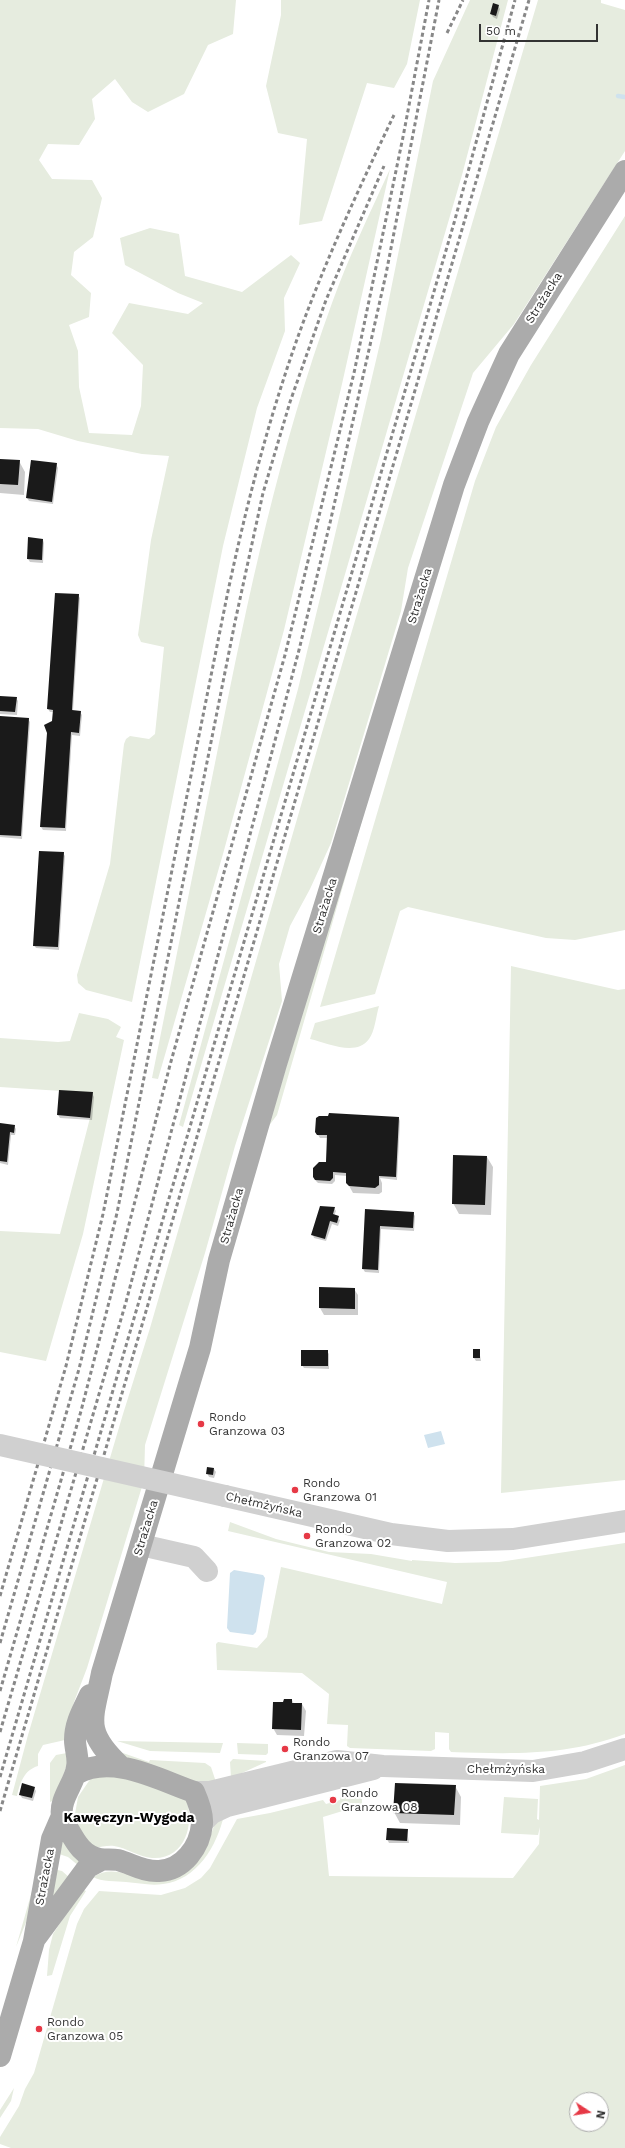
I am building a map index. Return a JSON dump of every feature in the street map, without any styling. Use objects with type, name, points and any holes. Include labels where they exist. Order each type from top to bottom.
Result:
[{"type":"main road","name":"Strażacka","points":[[120,1766],[101,1746],[93,1727],[102,1673],[200,1348],[219,1260],[274,1072],[454,485],[478,422],[510,354],[625,171]]},
{"type":"main road","name":"Strażacka","points":[[76,1774],[78,1761],[75,1741],[79,1716],[102,1673]]},
{"type":"main road","points":[[120,1766],[194,1792],[202,1823],[198,1842],[192,1852],[179,1864],[169,1869],[147,1870],[111,1859],[101,1860],[88,1854],[77,1844],[62,1816],[65,1798],[76,1774],[94,1767],[120,1766]]},
{"type":"main road","name":"Strażacka","points":[[0,2056],[34,1941],[52,1839],[62,1816]]},
{"type":"main road","name":"Strażacka","points":[[34,1941],[88,1867],[101,1860]]},
{"type":"street","name":"Chełmżyńska","points":[[0,1445],[391,1534],[448,1541],[513,1539],[625,1521]]},
{"type":"street","points":[[141,1544],[194,1558],[207,1571]]},
{"type":"street","name":"Chełmżyńska","points":[[194,1792],[210,1792],[337,1761],[383,1766],[533,1771],[585,1762],[625,1748]]},
{"type":"street","name":"Chełmżyńska","points":[[202,1823],[212,1813],[227,1806],[383,1766]]},
{"type":"shaded area","points":[[0,0],[236,0],[233,34],[208,45],[184,94],[148,112],[132,102],[115,79],[92,99],[95,119],[79,145],[48,144],[39,160],[52,179],[92,180],[102,198],[93,237],[74,252],[71,275],[91,293],[89,317],[69,325],[78,351],[79,387],[89,433],[132,435],[141,406],[143,365],[112,333],[129,303],[188,314],[203,303],[178,293],[125,265],[120,238],[150,228],[179,234],[185,276],[242,292],[291,255],[300,263],[284,298],[285,331],[257,408],[223,546],[132,1002],[86,990],[78,983],[77,975],[110,864],[124,744],[126,739],[130,736],[149,739],[155,734],[164,647],[141,642],[138,635],[151,540],[169,456],[142,454],[78,441],[38,429],[0,428]]},
{"type":"shaded area","points":[[281,0],[420,0],[407,64],[394,88],[367,83],[322,221],[299,225],[307,139],[278,133],[266,86],[281,15]]},
{"type":"shaded area","points":[[470,0],[508,0],[462,175],[183,1127],[179,1125],[298,689],[322,590],[381,339],[433,81]]},
{"type":"shaded area","points":[[538,0],[601,0],[601,3],[625,10],[625,151],[514,324],[473,373],[408,568],[401,611],[331,843],[310,889],[290,926],[279,964],[282,1001],[235,1146],[205,1253],[145,1445],[144,1480],[87,1668],[74,1702],[65,1740],[43,1745],[38,1754],[38,1766],[29,1771],[23,1778],[17,1796],[12,1795],[28,1735],[150,1328],[321,736]]},
{"type":"shaded area","points":[[390,169],[342,384],[284,630],[223,854],[158,1079],[152,1078],[229,691],[266,523],[296,412],[332,303],[352,252]]},
{"type":"shaded area","points":[[625,216],[625,930],[575,940],[546,938],[408,907],[400,911],[375,994],[320,1007],[475,481],[496,427],[531,365]]},
{"type":"shaded area","points":[[381,754],[277,1115],[268,1127]]},
{"type":"shaded area","points":[[511,966],[618,990],[625,989],[625,1480],[501,1493]]},
{"type":"shaded area","points":[[379,1006],[373,1032],[369,1039],[357,1047],[349,1048],[333,1046],[310,1039],[315,1023]]},
{"type":"shaded area","points":[[79,1013],[108,1019],[121,1027],[116,1037],[124,1040],[83,1234],[46,1361],[0,1352],[0,1231],[60,1234],[90,1118],[92,1093],[0,1087],[0,1038],[58,1042],[70,1041]]},
{"type":"shaded area","points":[[230,1522],[276,1539],[329,1552],[371,1554],[412,1561],[455,1563],[499,1562],[625,1543],[625,1734],[582,1746],[539,1752],[451,1752],[449,1749],[449,1733],[435,1732],[435,1749],[431,1751],[350,1748],[347,1746],[348,1725],[327,1724],[329,1694],[302,1673],[217,1670],[216,1644],[218,1642],[257,1648],[267,1637],[281,1567],[442,1604],[447,1582],[228,1531]]},
{"type":"shaded area","points":[[117,1741],[223,1743],[220,1753],[150,1751]]},
{"type":"shaded area","points":[[237,1743],[268,1744],[268,1753],[266,1755],[238,1754]]},
{"type":"shaded area","points":[[117,1751],[149,1762],[150,1760],[205,1763],[211,1767],[216,1782],[199,1783],[120,1756]]},
{"type":"shaded area","points":[[67,1753],[67,1764],[55,1800],[50,1802],[50,1763],[56,1755]]},
{"type":"shaded area","points":[[233,1759],[266,1762],[231,1778],[230,1762]]},
{"type":"shaded area","points":[[625,1765],[625,2148],[11,2148],[0,2144],[0,2137],[19,2106],[25,2089],[34,2073],[77,1924],[84,1909],[99,1891],[161,1895],[185,1888],[201,1878],[210,1868],[237,1819],[270,1813],[323,1800],[326,1804],[340,1800],[341,1795],[362,1790],[362,1805],[323,1817],[329,1876],[513,1878],[539,1844],[540,1827],[538,1835],[501,1833],[504,1797],[538,1799],[537,1819],[539,1820],[540,1786],[586,1779]]},
{"type":"shaded area","points":[[111,1773],[186,1799],[189,1819],[188,1829],[185,1839],[180,1847],[163,1857],[152,1858],[114,1846],[95,1848],[89,1847],[75,1818],[78,1797],[91,1778]]},
{"type":"shaded area","points":[[224,1815],[221,1827],[211,1849],[204,1860],[186,1876],[175,1881],[158,1885],[105,1881],[93,1877],[105,1872],[116,1872],[139,1878],[211,1834],[214,1826]]},
{"type":"shaded area","points":[[59,1829],[80,1855],[79,1866],[68,1857],[56,1853]]},
{"type":"shaded area","points":[[53,1869],[62,1871],[70,1878],[53,1901]]},
{"type":"shaded area","points":[[38,1870],[35,1900],[16,1947]]},
{"type":"shaded area","points":[[82,1889],[86,1891],[70,1916],[52,1975],[47,1976],[49,1950],[53,1934]]},
{"type":"shaded area","points":[[14,2088],[11,2101],[0,2118],[0,2110]]},
{"type":"water","points":[[441,1431],[445,1444],[428,1448],[424,1435]]},
{"type":"water","points":[[234,1570],[263,1575],[265,1578],[256,1632],[253,1635],[230,1632],[227,1628],[230,1573]]},
{"type":"building","points":[[493,3],[499,5],[496,16],[490,14]]},
{"type":"building","points":[[0,459],[20,460],[18,485],[0,484]]},
{"type":"building","points":[[31,460],[57,463],[52,502],[26,498]]},
{"type":"building","points":[[28,537],[43,539],[42,560],[27,559]]},
{"type":"building","points":[[55,593],[79,594],[72,710],[81,711],[79,733],[71,732],[65,828],[40,827],[47,733],[44,725],[52,721],[53,710],[47,709]]},
{"type":"building","points":[[0,696],[17,697],[15,712],[0,711]]},
{"type":"building","points":[[0,716],[29,718],[21,836],[0,835]]},
{"type":"building","points":[[39,851],[64,852],[58,947],[33,946]]},
{"type":"building","points":[[59,1090],[93,1092],[90,1118],[57,1115]]},
{"type":"building","points":[[329,1113],[399,1117],[396,1177],[379,1176],[379,1185],[375,1188],[349,1186],[346,1183],[346,1173],[333,1172],[333,1178],[330,1181],[315,1180],[313,1177],[313,1168],[319,1162],[326,1162],[327,1135],[317,1135],[315,1132],[316,1118],[319,1116],[328,1116]]},
{"type":"building","points":[[0,1123],[15,1125],[14,1133],[10,1132],[7,1162],[0,1161]]},
{"type":"building","points":[[453,1155],[487,1156],[485,1205],[452,1204]]},
{"type":"building","points":[[320,1206],[335,1207],[333,1214],[339,1216],[337,1223],[330,1221],[325,1239],[311,1235]]},
{"type":"building","points":[[365,1209],[414,1212],[413,1228],[380,1226],[378,1270],[362,1269]]},
{"type":"building","points":[[319,1287],[355,1288],[355,1309],[319,1308]]},
{"type":"building","points":[[473,1349],[480,1349],[480,1358],[473,1358]]},
{"type":"building","points":[[301,1350],[328,1350],[328,1366],[301,1366]]},
{"type":"building","points":[[207,1467],[214,1468],[213,1475],[206,1474]]},
{"type":"building","points":[[284,1699],[292,1699],[292,1703],[302,1703],[301,1730],[272,1729],[273,1702],[283,1702]]},
{"type":"building","points":[[22,1783],[35,1787],[32,1798],[19,1795]]},
{"type":"building","points":[[395,1783],[456,1785],[454,1815],[393,1813]]},
{"type":"building","points":[[387,1828],[408,1829],[407,1841],[386,1840]]},
{"type":"waterway","points":[[618,96],[625,97]]},
{"type":"railway","points":[[0,1691],[81,1411],[170,1065],[285,655],[354,373],[403,137],[429,0]]},
{"type":"railway","points":[[0,1732],[126,1302],[299,650],[330,523],[386,274],[439,0]]},
{"type":"railway","points":[[447,33],[463,0]]},
{"type":"railway","points":[[0,1777],[454,223],[515,0]]},
{"type":"railway","points":[[0,1811],[529,0]]},
{"type":"railway","points":[[0,1596],[66,1366],[103,1214],[227,596],[259,462],[278,396],[310,303],[344,222],[394,115]]},
{"type":"railway","points":[[0,1643],[79,1369],[117,1213],[235,622],[263,493],[290,402],[326,300],[384,166]]},
{"type":"place","name":"Rondo Granzowa 03","points":[[201,1424]]},
{"type":"place","name":"Rondo Granzowa 01","points":[[295,1490]]},
{"type":"place","name":"Rondo Granzowa 02","points":[[307,1536]]},
{"type":"place","name":"Rondo Granzowa 07","points":[[285,1749]]},
{"type":"place","name":"Rondo Granzowa 08","points":[[333,1800]]},
{"type":"place","name":"Rondo Granzowa 05","points":[[39,2029]]},
{"type":"district","name":"Kawęczyn-Wygoda","points":[[129,1818]]}]
